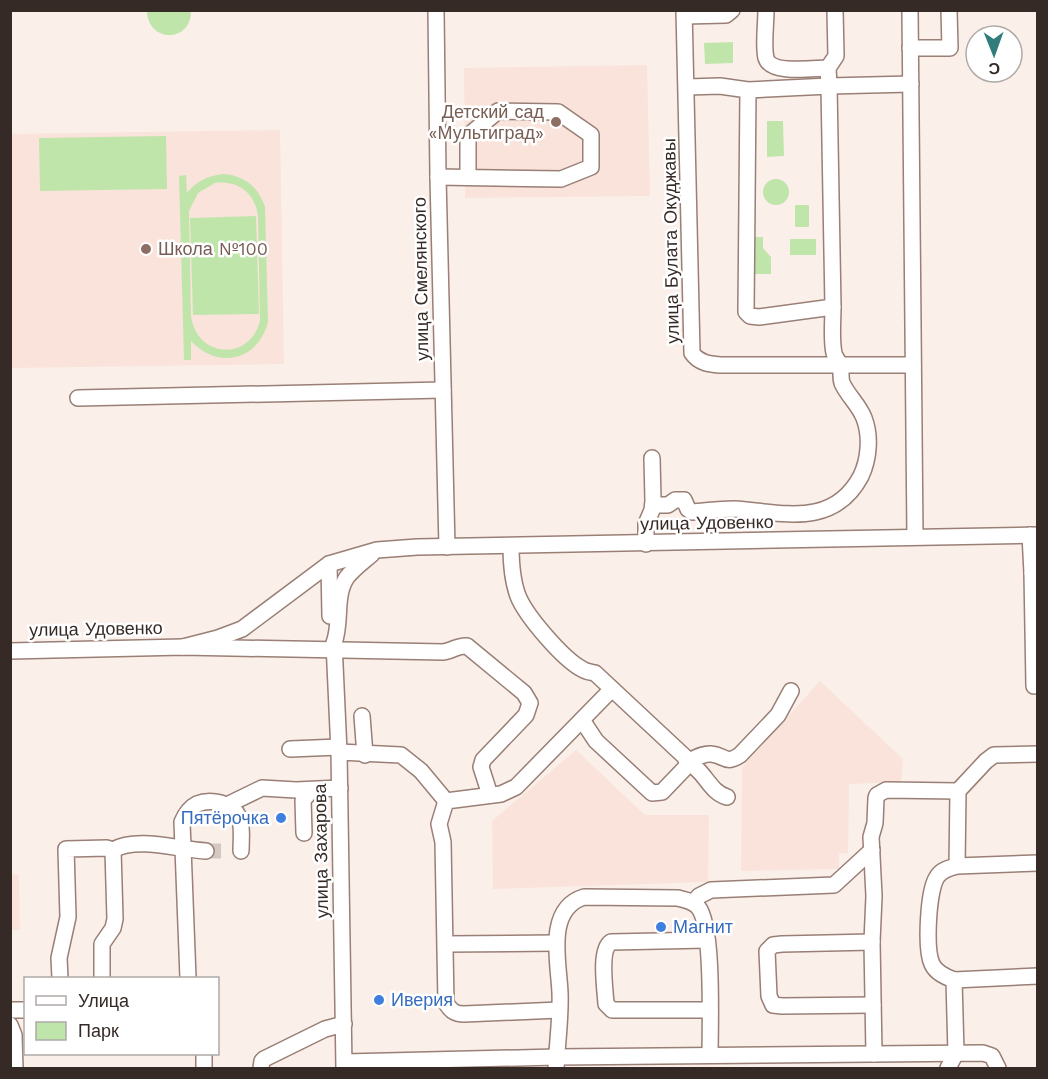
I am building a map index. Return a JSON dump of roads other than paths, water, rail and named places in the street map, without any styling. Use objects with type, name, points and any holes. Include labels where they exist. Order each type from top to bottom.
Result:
[{"type":"street","name":"улица Смелянского","points":[[436,10],[447,547]]},
{"type":"street","points":[[685,13],[726,15],[732,10]]},
{"type":"street","points":[[766,10],[766,59],[772,66],[780,69],[828,68]]},
{"type":"street","points":[[653,505],[668,505],[679,499],[684,500],[692,512],[731,509],[803,514],[820,512],[834,506],[858,482],[866,466],[868,451],[865,420],[842,384],[840,365],[834,353],[828,68],[836,56],[835,10]]},
{"type":"street","points":[[910,10],[915,537]]},
{"type":"street","points":[[910,48],[950,48],[950,10]]},
{"type":"street","name":"улица Булата Окуджавы","points":[[685,13],[692,353],[697,360],[708,364],[913,365]]},
{"type":"street","points":[[687,87],[720,86],[748,90],[911,84]]},
{"type":"street","points":[[748,90],[746,312],[750,316],[759,317],[833,307]]},
{"type":"street","points":[[438,177],[561,179],[591,167],[591,135],[558,112],[498,111],[468,136],[468,177]]},
{"type":"street","points":[[78,398],[443,390]]},
{"type":"street","points":[[646,544],[646,524],[653,505],[652,458]]},
{"type":"street","points":[[1034,535],[1034,686]]},
{"type":"street","name":"улица Удовенко","points":[[183,647],[242,629],[336,562],[377,550],[1034,535]]},
{"type":"street","points":[[511,546],[512,575],[519,598],[529,616],[547,638],[576,666],[583,671],[595,673],[685,757],[687,762],[699,768],[717,793],[727,797]]},
{"type":"street","points":[[335,642],[340,600],[347,577],[377,550]]},
{"type":"street","points":[[336,562],[347,577]]},
{"type":"street","points":[[335,642],[330,633],[336,562]]},
{"type":"street","name":"улица Удовенко","points":[[10,651],[335,642],[442,652],[467,646],[524,693],[530,703],[529,710],[483,760],[481,767],[490,795]]},
{"type":"street","name":"улица Захарова","points":[[335,642],[345,1065]]},
{"type":"street","points":[[446,801],[510,791],[516,787],[612,689]]},
{"type":"street","points":[[582,720],[596,741],[652,793],[662,792],[684,769],[687,762],[711,753],[724,760],[733,760],[740,755],[778,715],[791,691]]},
{"type":"street","points":[[362,716],[364,754]]},
{"type":"street","points":[[290,749],[401,755],[421,771],[446,801]]},
{"type":"street","points":[[957,866],[958,791],[994,755],[1038,754]]},
{"type":"street","points":[[227,805],[262,788],[312,790],[340,788]]},
{"type":"street","points":[[304,833],[303,800],[312,790]]},
{"type":"street","points":[[874,1054],[872,942],[874,896],[871,837],[875,823],[874,803],[877,795],[886,790],[958,791]]},
{"type":"street","points":[[446,801],[439,824],[443,842],[446,1003],[453,1012],[464,1014],[559,1010]]},
{"type":"street","points":[[188,977],[182,822],[186,812],[205,802],[222,802],[233,808],[240,819],[241,851]]},
{"type":"street","points":[[60,977],[59,958],[68,917],[66,849],[106,848],[113,850],[126,846],[168,845],[206,851]]},
{"type":"street","points":[[102,977],[102,944],[116,920],[113,850]]},
{"type":"street","points":[[693,903],[699,896],[711,890],[834,885],[872,850]]},
{"type":"street","points":[[1038,863],[957,866],[946,869],[938,875],[932,888],[928,952],[933,966],[943,976],[954,980],[1038,976]]},
{"type":"street","points":[[556,1063],[560,995],[556,943],[558,927],[576,900],[584,897],[678,898],[698,907],[703,916],[707,940],[710,1055]]},
{"type":"street","points":[[707,940],[611,942],[606,945],[604,951],[606,1004],[610,1009],[616,1011],[710,1010]]},
{"type":"street","points":[[872,942],[777,944],[767,951],[768,996],[773,1005],[873,1005]]},
{"type":"street","points":[[446,944],[556,943]]},
{"type":"street","points":[[948,1068],[956,1053],[954,980]]},
{"type":"street","points":[[261,1068],[264,1059],[325,1029],[344,1024]]},
{"type":"street","points":[[10,1025],[14,1035],[15,1068]]},
{"type":"street","points":[[345,1065],[556,1063],[710,1055],[956,1053],[988,1054],[994,1059],[998,1068]]},
{"type":"tunnel","points":[[206,851],[225,851]]},
{"type":"place","name":"Детский сад «Мультиград»","points":[[556,122]]},
{"type":"place","name":"Школа №100","points":[[146,249]]},
{"type":"place","name":"Пятёрочка","points":[[281,818]]},
{"type":"place","name":"Магнит","points":[[661,927]]},
{"type":"place","name":"Иверия","points":[[379,1000]]}]
